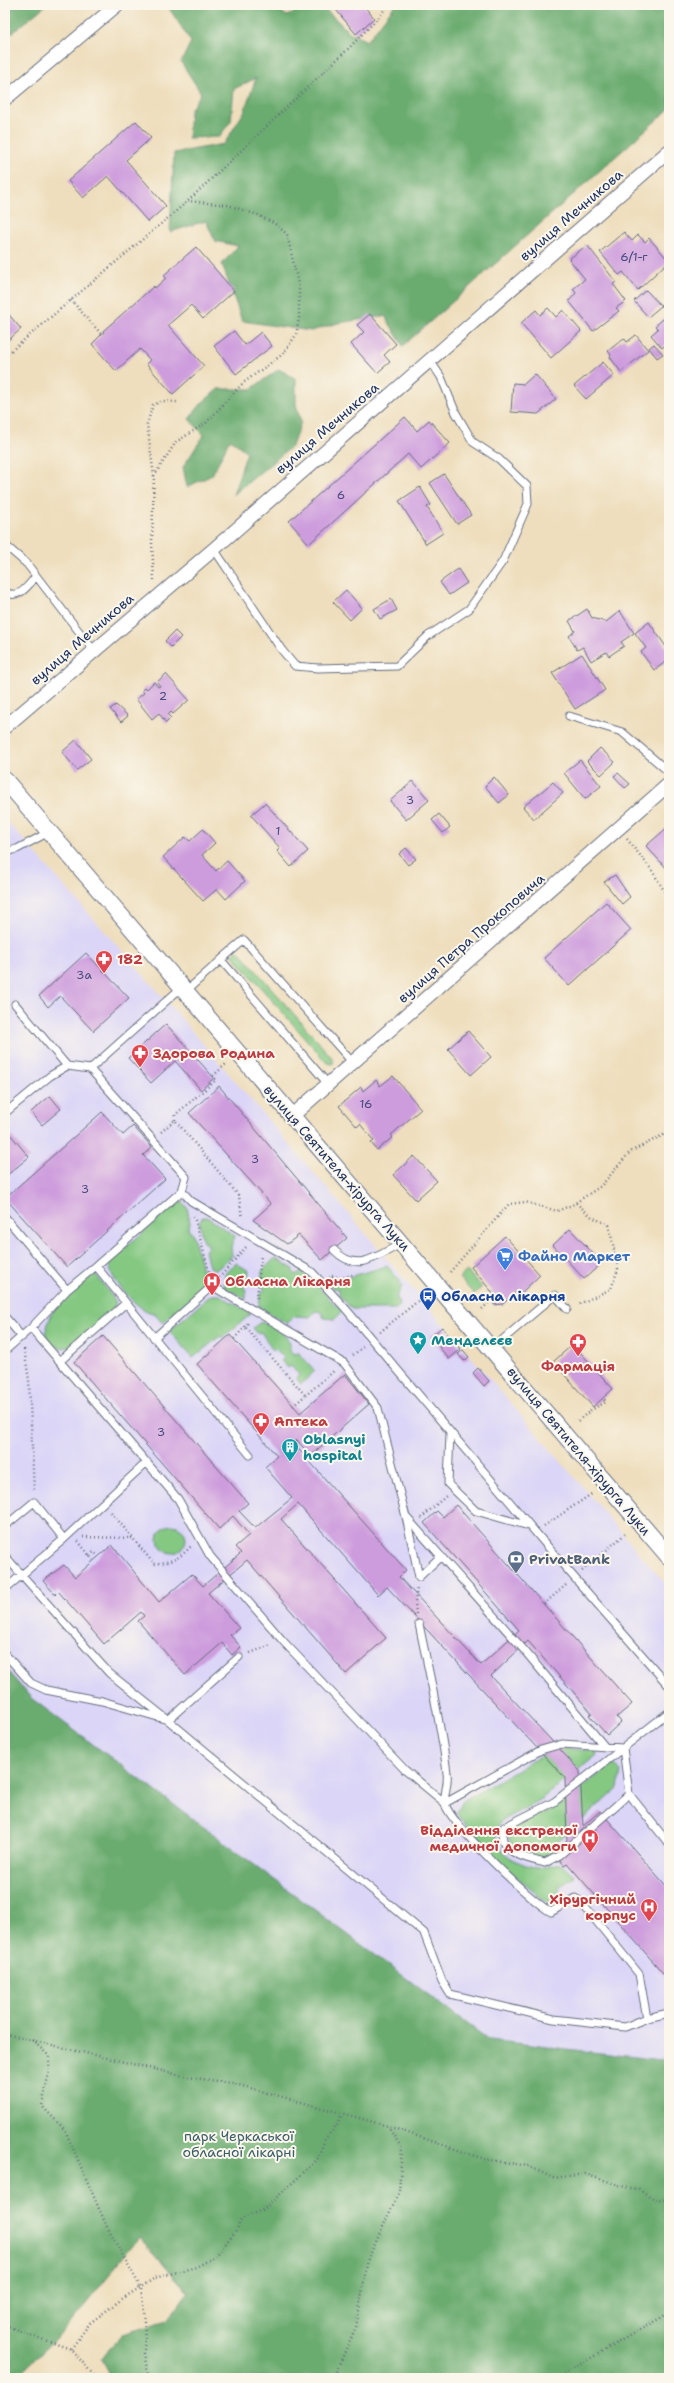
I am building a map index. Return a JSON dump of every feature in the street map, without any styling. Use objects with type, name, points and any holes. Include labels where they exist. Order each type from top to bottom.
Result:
[{"type":"street","points":[[5,99],[117,5]]},
{"type":"street","name":"вулиця Мечникова","points":[[5,727],[155,597],[214,549],[429,359],[669,151]]},
{"type":"street","name":"вулиця Святителя-хірурга Луки","points":[[5,780],[292,1116],[493,1348],[669,1557]]},
{"type":"street","name":"вулиця Петра Прокоповича","points":[[292,1116],[669,784]]},
{"type":"lane","points":[[214,549],[281,649],[295,666],[318,668],[397,666],[428,636],[469,609],[503,561],[528,504],[527,486],[499,459],[473,442],[456,412],[441,377],[429,359]]},
{"type":"lane","points":[[5,545],[27,564],[94,651]]},
{"type":"lane","points":[[5,592],[10,595],[18,595],[36,576]]},
{"type":"lane","points":[[569,716],[622,732],[669,772]]},
{"type":"lane","points":[[5,852],[17,849],[49,832]]},
{"type":"lane","points":[[90,1069],[244,940],[353,1063]]},
{"type":"lane","points":[[221,960],[328,1084]]},
{"type":"lane","points":[[15,1004],[68,1066]]},
{"type":"lane","points":[[5,1113],[50,1076],[68,1066],[90,1069],[186,1178],[182,1191],[67,1290],[22,1337],[5,1350]]},
{"type":"lane","points":[[182,1191],[190,1201],[312,1272],[669,1686]]},
{"type":"lane","points":[[5,1217],[67,1290]]},
{"type":"lane","points":[[334,1250],[343,1258],[355,1263],[374,1258],[402,1243]]},
{"type":"lane","points":[[96,1266],[250,1455]]},
{"type":"lane","points":[[154,1338],[212,1286],[344,1363],[378,1408],[406,1517],[419,1577]]},
{"type":"lane","points":[[493,1348],[555,1295],[567,1308]]},
{"type":"lane","points":[[60,1361],[126,1303]]},
{"type":"lane","points":[[5,1317],[22,1337]]},
{"type":"lane","points":[[31,1328],[178,1499],[210,1556],[283,1641],[405,1770],[445,1804],[458,1824],[521,1888],[546,1909],[551,1912],[576,1898],[580,1901],[639,1974],[646,2018]]},
{"type":"lane","points":[[450,1433],[448,1484],[476,1511],[530,1526]]},
{"type":"lane","points":[[5,1589],[64,1539],[147,1462]]},
{"type":"lane","points":[[5,1526],[34,1502],[64,1539]]},
{"type":"lane","points":[[406,1517],[605,1747]]},
{"type":"lane","points":[[5,1556],[109,1673],[168,1720],[424,1933],[442,1981],[450,1994],[554,2019],[625,2027],[646,2018],[669,2013]]},
{"type":"lane","points":[[419,1577],[441,1556]]},
{"type":"lane","points":[[419,1624],[448,1775],[445,1804]]},
{"type":"lane","points":[[5,1654],[31,1683],[46,1690],[102,1701],[168,1720]]},
{"type":"lane","points":[[168,1720],[239,1657]]},
{"type":"lane","points":[[629,1794],[560,1855],[545,1863],[514,1853],[502,1840],[504,1827],[554,1802],[669,1712]]},
{"type":"lane","points":[[445,1804],[541,1750],[562,1744],[623,1748]]},
{"type":"lane","points":[[623,1748],[629,1794],[669,1844]]},
{"type":"path","points":[[5,356],[188,201],[348,49],[381,15],[387,5]]},
{"type":"path","points":[[154,476],[176,442],[206,423],[244,382],[283,354],[296,336],[299,318],[298,288],[287,234],[276,224],[258,214],[228,205],[188,201]]},
{"type":"path","points":[[71,300],[102,334]]},
{"type":"path","points":[[155,597],[152,543],[154,476],[147,424],[153,405],[163,401],[177,402]]},
{"type":"path","points":[[619,829],[651,869],[669,899]]},
{"type":"path","points":[[152,1139],[175,1120],[175,1115],[216,1080],[213,1076],[227,1063]]},
{"type":"path","points":[[175,1120],[239,1196],[245,1234]]},
{"type":"path","points":[[450,1272],[509,1204],[525,1202],[557,1211],[576,1203],[601,1186],[630,1152],[669,1132]]},
{"type":"path","points":[[190,1201],[212,1286]]},
{"type":"path","points":[[567,1308],[611,1289],[618,1270],[609,1225],[592,1217],[576,1203]]},
{"type":"path","points":[[212,1286],[253,1239]]},
{"type":"path","points":[[234,1339],[246,1328],[255,1310],[262,1244]]},
{"type":"path","points":[[293,1406],[426,1294]]},
{"type":"path","points":[[482,1309],[493,1299]]},
{"type":"path","points":[[246,1328],[305,1395]]},
{"type":"path","points":[[22,1337],[29,1380],[34,1502]]},
{"type":"path","points":[[578,1421],[591,1410],[606,1402],[603,1398]]},
{"type":"path","points":[[414,1525],[453,1489]]},
{"type":"path","points":[[535,1532],[595,1492]]},
{"type":"path","points":[[103,1502],[154,1564],[172,1562],[182,1556],[200,1537]]},
{"type":"path","points":[[93,1560],[75,1537],[133,1538]]},
{"type":"path","points":[[89,1555],[94,1552],[98,1556]]},
{"type":"path","points":[[419,1577],[415,1603],[419,1624]]},
{"type":"path","points":[[239,1657],[283,1641]]},
{"type":"path","points":[[5,2034],[188,2077],[232,2083],[388,2126],[484,2159],[528,2166],[552,2178],[585,2174],[631,2189],[639,2189],[654,2199],[669,2200]]},
{"type":"path","points":[[31,2040],[49,2056],[49,2072],[42,2106],[66,2130],[107,2228],[133,2270],[141,2288],[145,2321],[144,2353],[149,2378]]},
{"type":"path","points":[[70,2349],[90,2323],[122,2299],[155,2278],[196,2267],[215,2256],[237,2229],[241,2219],[264,2209],[317,2160],[325,2139],[336,2126],[342,2114]]},
{"type":"path","points":[[333,2378],[356,2327],[368,2259],[399,2192],[402,2148],[388,2126]]},
{"type":"path","points":[[556,2378],[669,2313]]},
{"type":"path","points":[[5,2325],[70,2349],[96,2378]]},
{"type":"shaded area","name":"Обласна Лікарня","points":[[5,819],[168,1003],[669,1588],[669,2061],[489,2040],[31,1698],[5,1668]]},
{"type":"green space","points":[[5,5],[46,5],[5,39]]},
{"type":"green space","points":[[167,5],[272,5],[287,16],[309,5],[321,5],[349,32],[367,41],[395,5],[669,5],[669,109],[403,346],[385,316],[338,323],[311,331],[242,321],[222,264],[238,246],[215,241],[206,221],[170,232],[174,153],[224,144],[244,112],[256,78],[234,89],[231,121],[219,137],[188,138],[190,111],[201,93],[181,62],[191,42]]},
{"type":"green space","points":[[279,369],[296,379],[296,404],[301,422],[292,446],[233,495],[247,452],[230,439],[212,475],[187,487],[183,467],[204,435],[189,419],[202,403],[218,389],[251,389]]},
{"type":"green space","points":[[237,950],[333,1059],[333,1064],[327,1063],[234,957],[233,954]]},
{"type":"green space","points":[[180,1200],[187,1207],[190,1223],[188,1229],[192,1232],[205,1287],[162,1323],[154,1313],[140,1307],[118,1285],[113,1276],[109,1262]]},
{"type":"green space","points":[[202,1217],[207,1217],[235,1236],[231,1247],[232,1256],[216,1270],[209,1267],[205,1251],[209,1245],[203,1242],[199,1223]]},
{"type":"green space","points":[[275,1258],[292,1268],[294,1274],[299,1274],[300,1272],[308,1276],[342,1312],[335,1319],[324,1318],[321,1312],[315,1311],[310,1317],[295,1316],[287,1324],[259,1307],[260,1294],[265,1290],[261,1285],[262,1271]]},
{"type":"green space","points":[[236,1263],[249,1271],[247,1282],[243,1285],[246,1291],[246,1299],[224,1287],[225,1275]]},
{"type":"green space","points":[[387,1266],[401,1282],[399,1283],[402,1286],[397,1297],[399,1306],[396,1309],[352,1309],[339,1295],[339,1289],[332,1288],[326,1281],[328,1276],[342,1279]]},
{"type":"green space","points":[[467,1271],[482,1287],[474,1294],[459,1278]]},
{"type":"green space","points":[[95,1273],[116,1302],[112,1312],[71,1346],[62,1348],[55,1346],[49,1341],[45,1333],[52,1312]]},
{"type":"green space","points":[[211,1295],[220,1295],[251,1314],[222,1338],[220,1336],[193,1358],[169,1331]]},
{"type":"green space","points":[[262,1321],[282,1333],[290,1342],[290,1351],[294,1354],[299,1353],[315,1371],[301,1384],[296,1378],[299,1375],[291,1366],[288,1368],[281,1361],[284,1358],[276,1349],[273,1351],[261,1332],[258,1334],[253,1328]]},
{"type":"green space","points":[[172,1525],[182,1529],[186,1539],[182,1549],[172,1553],[162,1549],[158,1539],[162,1529]]},
{"type":"green space","name":"парк Черкаської обласної лікарні","points":[[5,1668],[31,1698],[489,2040],[669,2061],[669,2378],[111,2378],[101,2359],[122,2334],[167,2321],[188,2292],[139,2237],[66,2329],[22,2372],[5,2377]]},
{"type":"green space","points":[[561,1748],[596,1751],[597,1755],[536,1803],[500,1821],[497,1829],[496,1842],[509,1858],[526,1865],[539,1868],[561,1864],[575,1877],[560,1886],[558,1894],[551,1904],[531,1890],[500,1861],[471,1831],[457,1812],[463,1801],[537,1758]]},
{"type":"green space","points":[[613,1763],[621,1771],[618,1788],[555,1844],[557,1846],[551,1851],[552,1854],[537,1857],[522,1853],[513,1847],[509,1841],[509,1835],[515,1825],[560,1805]]},
{"type":"building","points":[[332,5],[363,5],[374,18],[356,34]]},
{"type":"building","points":[[136,121],[151,138],[126,160],[166,206],[148,222],[108,176],[83,198],[68,181]]},
{"type":"building","points":[[624,232],[632,241],[638,235],[645,242],[649,238],[669,261],[638,290],[623,272],[619,275],[600,252]]},
{"type":"building","points":[[587,245],[616,282],[613,284],[626,301],[616,308],[619,311],[593,331],[569,301],[576,293],[573,289],[585,279],[569,259]]},
{"type":"building","points":[[196,247],[234,291],[203,319],[191,305],[168,325],[204,366],[173,394],[146,364],[150,360],[140,349],[116,371],[92,344],[104,332],[103,331],[154,286],[155,288],[166,278],[164,275]]},
{"type":"building","points":[[646,290],[661,306],[648,317],[634,301]]},
{"type":"building","points":[[548,308],[556,317],[563,310],[581,331],[551,358],[521,323],[536,310],[540,315]]},
{"type":"building","points":[[5,310],[21,329],[5,343]]},
{"type":"building","points":[[370,314],[396,344],[384,355],[390,362],[377,373],[351,344],[364,332],[357,325]]},
{"type":"building","points":[[669,314],[669,342],[662,348],[651,335],[658,329],[655,326]]},
{"type":"building","points":[[234,331],[245,345],[261,332],[272,346],[236,374],[214,346]]},
{"type":"building","points":[[636,335],[648,350],[621,372],[610,357],[611,355],[608,351],[624,338],[627,342]]},
{"type":"building","points":[[654,344],[663,354],[657,358],[649,348]]},
{"type":"building","points":[[603,362],[614,375],[586,399],[574,386]]},
{"type":"building","points":[[535,374],[556,399],[538,414],[511,412],[513,383],[524,384]]},
{"type":"building","points":[[405,417],[417,431],[429,420],[450,443],[421,469],[408,454],[309,544],[289,521]]},
{"type":"building","points":[[444,474],[471,515],[457,524],[430,483]]},
{"type":"building","points":[[420,487],[431,505],[427,507],[443,533],[426,544],[399,501]]},
{"type":"building","points":[[458,569],[467,583],[449,595],[440,582]]},
{"type":"building","points":[[346,590],[362,608],[350,620],[333,602]]},
{"type":"building","points":[[391,599],[397,610],[380,619],[374,609]]},
{"type":"building","points":[[587,609],[592,618],[606,622],[620,611],[634,633],[621,642],[624,646],[609,656],[606,652],[591,661],[583,647],[577,650],[569,636],[575,631],[569,621]]},
{"type":"building","points":[[649,622],[669,651],[669,660],[654,670],[641,652],[646,648],[635,633]]},
{"type":"building","points":[[175,631],[181,637],[171,647],[165,641]]},
{"type":"building","points":[[582,654],[605,690],[575,709],[552,673]]},
{"type":"building","points":[[166,674],[189,700],[173,714],[171,712],[168,715],[171,718],[166,723],[159,713],[152,719],[136,699],[144,693],[142,690],[145,687],[147,689],[154,682],[158,687],[160,686],[157,682]]},
{"type":"building","points":[[116,705],[128,716],[121,722],[110,709]]},
{"type":"building","points":[[76,740],[91,759],[77,770],[62,752]]},
{"type":"building","points":[[600,748],[615,762],[601,775],[587,761]]},
{"type":"building","points":[[580,760],[601,786],[585,799],[564,773]]},
{"type":"building","points":[[618,773],[630,784],[625,788],[614,776]]},
{"type":"building","points":[[494,777],[509,795],[499,803],[485,786]]},
{"type":"building","points":[[413,781],[429,800],[406,820],[390,801]]},
{"type":"building","points":[[553,782],[563,793],[534,819],[523,807]]},
{"type":"building","points":[[265,803],[308,851],[291,867],[277,851],[280,848],[251,815]]},
{"type":"building","points":[[439,814],[450,827],[443,833],[432,820]]},
{"type":"building","points":[[669,826],[669,871],[646,846]]},
{"type":"building","points":[[203,829],[215,843],[202,855],[216,871],[227,861],[245,881],[226,899],[217,889],[203,901],[163,857],[185,837],[190,841]]},
{"type":"building","points":[[406,848],[416,859],[408,865],[399,854]]},
{"type":"building","points":[[615,875],[630,897],[622,904],[604,882]]},
{"type":"building","points":[[606,902],[631,930],[569,986],[544,958]]},
{"type":"building","points":[[86,953],[129,998],[93,1031],[60,996],[48,1007],[39,996]]},
{"type":"building","points":[[166,1024],[214,1078],[201,1090],[175,1061],[151,1083],[128,1058]]},
{"type":"building","points":[[468,1031],[491,1057],[471,1075],[448,1049]]},
{"type":"building","points":[[393,1076],[421,1109],[391,1135],[393,1137],[377,1150],[371,1143],[374,1141],[360,1124],[357,1127],[339,1106],[361,1087],[363,1091],[376,1080],[380,1086]]},
{"type":"building","points":[[219,1086],[347,1238],[322,1260],[299,1235],[287,1244],[253,1220],[271,1204],[189,1113]]},
{"type":"building","points":[[50,1096],[61,1109],[42,1125],[31,1112]]},
{"type":"building","points":[[102,1112],[123,1135],[133,1126],[152,1147],[143,1155],[165,1179],[67,1267],[5,1198]]},
{"type":"building","points":[[10,1134],[29,1157],[5,1177],[5,1138]]},
{"type":"building","points":[[414,1156],[437,1181],[416,1200],[393,1175]]},
{"type":"building","points":[[570,1229],[602,1263],[584,1279],[553,1245]]},
{"type":"building","points":[[505,1236],[540,1275],[520,1294],[517,1291],[503,1304],[494,1305],[492,1292],[471,1267]]},
{"type":"building","points":[[442,1327],[450,1337],[439,1346],[430,1337]]},
{"type":"building","points":[[230,1335],[300,1413],[345,1374],[369,1404],[310,1456],[297,1440],[294,1444],[406,1570],[399,1577],[481,1665],[519,1630],[424,1523],[437,1511],[443,1517],[456,1505],[632,1704],[617,1717],[621,1722],[607,1735],[589,1715],[592,1713],[528,1641],[491,1676],[580,1771],[583,1826],[600,1811],[669,1889],[669,1980],[567,1863],[564,1865],[553,1852],[567,1840],[565,1778],[387,1587],[378,1595],[298,1504],[281,1519],[386,1638],[346,1674],[247,1560],[208,1593],[239,1628],[230,1635],[241,1647],[232,1655],[222,1643],[185,1675],[138,1621],[144,1616],[141,1612],[104,1644],[58,1591],[55,1594],[43,1581],[64,1565],[75,1577],[112,1545],[159,1602],[192,1574],[203,1586],[241,1553],[235,1547],[249,1535],[233,1516],[219,1529],[74,1362],[103,1336],[248,1503],[239,1511],[255,1528],[292,1498],[265,1467],[277,1456],[197,1364]]},
{"type":"building","points":[[451,1337],[461,1349],[449,1359],[439,1347]]},
{"type":"building","points":[[573,1344],[613,1389],[593,1407],[553,1362]]},
{"type":"building","points":[[463,1350],[469,1357],[464,1361],[458,1354]]},
{"type":"building","points":[[478,1368],[489,1381],[484,1386],[473,1373]]},
{"type":"place","name":"182","points":[[104,974]]},
{"type":"place","name":"Здорова Родина","points":[[140,1068]]},
{"type":"place","name":"Файно Маркет","points":[[505,1271]]},
{"type":"place","name":"Обласна Лікарня","points":[[212,1296]]},
{"type":"place","name":"Обласна лікарня","points":[[428,1311]]},
{"type":"place","name":"Менделєєв","points":[[418,1355]]},
{"type":"place","name":"Фармація","points":[[578,1357]]},
{"type":"place","name":"Аптека","points":[[261,1436]]},
{"type":"place","name":"Oblasnyi hospital","points":[[290,1462]]},
{"type":"place","name":"PrivatBank","points":[[516,1574]]},
{"type":"place","name":"Відділення екстреної медичної допомоги","points":[[590,1853]]},
{"type":"place","name":"Хірургічний корпус","points":[[649,1922]]}]
